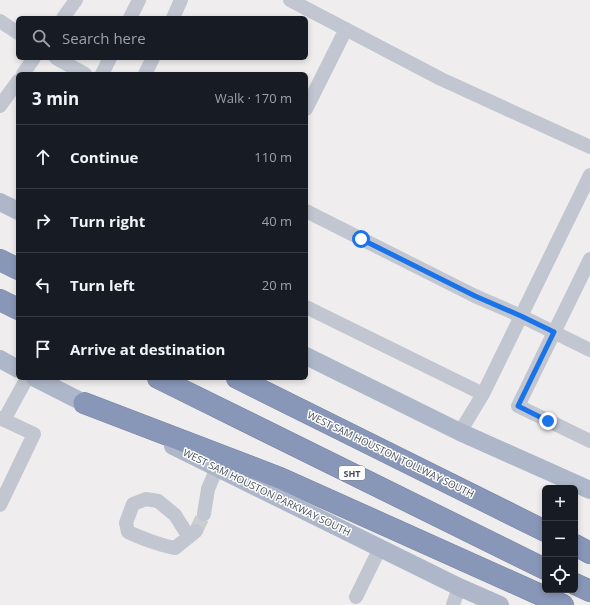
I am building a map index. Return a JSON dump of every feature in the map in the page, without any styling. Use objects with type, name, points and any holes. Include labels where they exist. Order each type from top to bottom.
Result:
[{"type":"highway","points":[[0,260],[16,268]]},
{"type":"highway","points":[[0,300],[16,308]]},
{"type":"highway","name":"SHT","points":[[162,380],[542,568]]},
{"type":"highway","name":"WEST SAM HOUSTON TOLLWAY SOUTH","points":[[241,380],[542,530]]},
{"type":"highway","points":[[84,403],[280,478],[563,605]]},
{"type":"highway","points":[[578,547],[590,553]]},
{"type":"highway","points":[[578,585],[590,591]]},
{"type":"main road","points":[[0,202],[16,211]]},
{"type":"main road","points":[[308,357],[460,432],[590,490]]},
{"type":"main road","points":[[0,359],[16,368]]},
{"type":"main road","name":"WEST SAM HOUSTON PARKWAY SOUTH","points":[[39,380],[459,587],[500,605]]},
{"type":"street","points":[[64,16],[76,0]]},
{"type":"street","points":[[131,16],[139,0]]},
{"type":"street","points":[[174,16],[181,0]]},
{"type":"street","points":[[290,0],[441,79],[590,147]]},
{"type":"street","points":[[0,21],[16,32]]},
{"type":"street","points":[[308,105],[346,29]]},
{"type":"street","points":[[24,72],[33,60]]},
{"type":"street","points":[[60,60],[81,72]]},
{"type":"street","points":[[103,72],[109,60]]},
{"type":"street","points":[[146,72],[152,60]]},
{"type":"street","points":[[0,106],[16,84]]},
{"type":"street","points":[[460,432],[483,394],[590,175]]},
{"type":"street","points":[[308,212],[475,296],[521,316],[590,350]]},
{"type":"street","points":[[590,259],[518,406],[590,441]]},
{"type":"street","points":[[308,308],[483,394]]},
{"type":"street","points":[[0,505],[34,434],[2,419],[26,380]]},
{"type":"street","points":[[204,514],[208,489],[217,468]]},
{"type":"street","points":[[356,597],[380,548]]},
{"type":"street","points":[[453,605],[459,587]]},
{"type":"tunnel","points":[[196,531],[204,514]]},
{"type":"route","points":[[361,239],[475,296],[554,332],[518,406],[548,421]]}]
